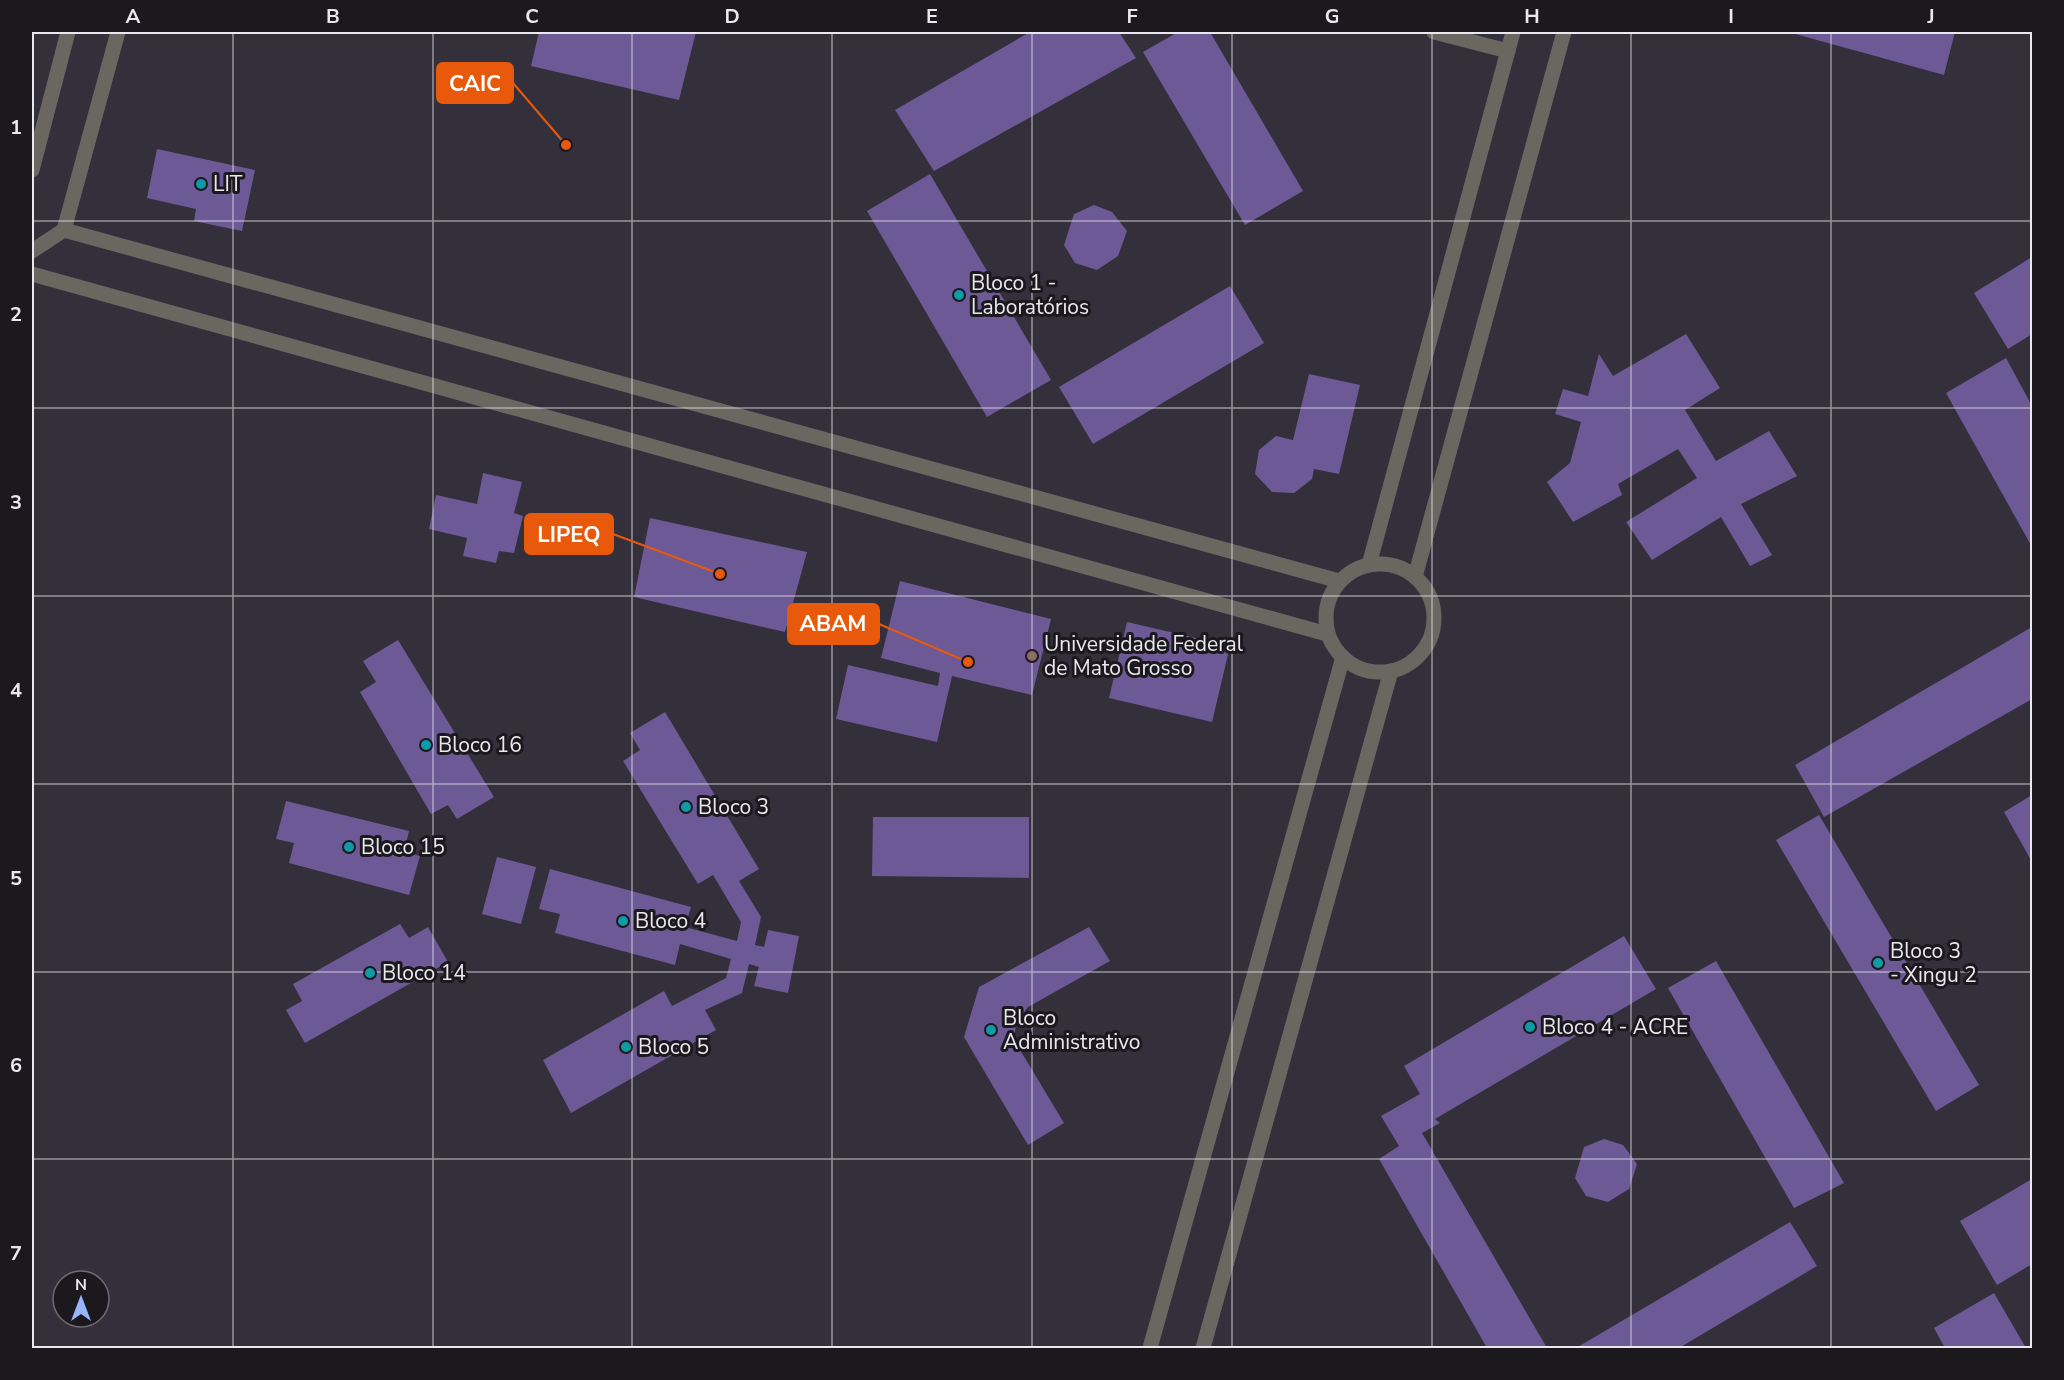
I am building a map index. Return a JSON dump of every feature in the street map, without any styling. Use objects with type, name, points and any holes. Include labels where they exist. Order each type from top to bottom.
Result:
[{"type":"lane","points":[[32,170],[68,32]]},
{"type":"lane","points":[[32,251],[64,230],[118,32]]},
{"type":"lane","points":[[1434,32],[1508,51]]},
{"type":"lane","points":[[1368,565],[1513,32]]},
{"type":"lane","points":[[1415,577],[1564,32]]},
{"type":"lane","points":[[64,230],[1339,581]]},
{"type":"lane","points":[[32,274],[1327,634]]},
{"type":"lane","points":[[1391,564],[1415,577],[1430,595],[1435,612],[1434,629],[1428,645],[1416,659],[1391,671],[1368,671],[1350,664],[1327,634],[1325,615],[1329,597],[1339,581],[1354,569],[1368,565],[1391,564]]},
{"type":"lane","points":[[1150,1348],[1343,657]]},
{"type":"lane","points":[[1203,1348],[1391,671]]},
{"type":"building","points":[[539,32],[696,32],[679,100],[531,66]]},
{"type":"building","points":[[1030,32],[1119,32],[1136,58],[934,171],[895,110]]},
{"type":"building","points":[[1178,32],[1210,32],[1303,191],[1245,225],[1143,52]]},
{"type":"building","points":[[1788,32],[1955,32],[1944,75]]},
{"type":"building","name":"LIT","points":[[157,149],[255,170],[242,231],[194,221],[196,209],[147,198]]},
{"type":"building","name":"Bloco 1 - Laboratórios","points":[[930,174],[1051,380],[987,417],[867,211]]},
{"type":"building","name":"Bloco 1 - Laboratórios","points":[[1094,205],[1112,212],[1127,231],[1118,256],[1097,270],[1075,263],[1064,245],[1074,214]]},
{"type":"building","points":[[2032,257],[2032,334],[2008,349],[1974,293]]},
{"type":"building","name":"Bloco 1 - Laboratórios","points":[[1230,286],[1264,343],[1093,444],[1059,387]]},
{"type":"building","points":[[1686,334],[1720,388],[1685,410],[1716,461],[1769,431],[1797,476],[1741,504],[1772,555],[1750,566],[1721,517],[1652,560],[1626,522],[1697,478],[1678,449],[1618,484],[1622,495],[1573,522],[1547,482],[1570,463],[1581,422],[1555,414],[1563,389],[1588,396],[1599,354],[1613,376]]},
{"type":"building","points":[[2006,358],[2032,406],[2032,547],[1946,393]]},
{"type":"building","points":[[1309,374],[1360,385],[1339,474],[1314,469],[1312,479],[1294,493],[1272,492],[1255,474],[1259,450],[1276,436],[1293,440]]},
{"type":"building","points":[[483,473],[522,482],[514,513],[523,516],[514,553],[499,551],[496,563],[463,556],[467,538],[429,529],[436,495],[477,504]]},
{"type":"building","points":[[650,518],[807,552],[785,632],[634,597]]},
{"type":"building","points":[[900,581],[1051,619],[1032,695],[952,676],[937,742],[836,719],[848,665],[938,686],[940,673],[881,658]]},
{"type":"building","points":[[1127,622],[1230,646],[1212,722],[1109,698]]},
{"type":"building","points":[[2032,627],[2032,699],[1824,817],[1795,765]]},
{"type":"building","name":"Bloco 16","points":[[398,640],[494,797],[457,819],[448,805],[431,814],[360,692],[376,682],[363,661]]},
{"type":"building","points":[[665,712],[759,869],[739,881],[761,917],[755,945],[764,947],[768,930],[799,936],[788,993],[754,986],[759,967],[749,964],[742,993],[705,1010],[716,1030],[571,1113],[543,1060],[664,991],[672,1006],[726,978],[731,959],[680,944],[675,965],[555,933],[560,914],[539,909],[550,869],[691,907],[685,927],[737,941],[741,922],[713,875],[698,884],[623,761],[640,750],[630,733]]},
{"type":"building","points":[[2032,795],[2032,862],[2004,812]]},
{"type":"building","name":"Bloco 15","points":[[286,801],[409,831],[404,852],[420,856],[409,895],[289,863],[294,843],[276,839]]},
{"type":"building","name":"Bloco 3 - Xingu 2","points":[[1819,815],[1979,1085],[1936,1111],[1776,840]]},
{"type":"building","points":[[873,817],[1029,817],[1029,878],[872,876]]},
{"type":"building","points":[[497,857],[536,867],[521,924],[482,914]]},
{"type":"building","name":"Bloco 14","points":[[400,924],[409,938],[428,927],[448,962],[305,1043],[286,1010],[302,1001],[293,984]]},
{"type":"building","name":"Bloco Administrativo","points":[[1089,927],[1110,961],[1028,1007],[1016,1023],[1014,1040],[1064,1123],[1028,1145],[964,1037],[979,987]]},
{"type":"building","points":[[1624,936],[1656,989],[1435,1119],[1440,1123],[1422,1133],[1547,1348],[1487,1348],[1379,1159],[1399,1146],[1381,1116],[1420,1094],[1404,1066]]},
{"type":"building","name":"Bloco 4 - ACRE","points":[[1716,961],[1844,1183],[1794,1208],[1668,988]]},
{"type":"building","points":[[1604,1139],[1623,1145],[1637,1164],[1629,1189],[1608,1202],[1586,1196],[1575,1178],[1584,1147]]},
{"type":"building","points":[[2032,1179],[2032,1264],[1997,1285],[1960,1221]]},
{"type":"building","points":[[1790,1222],[1817,1266],[1679,1348],[1576,1348]]},
{"type":"building","points":[[1994,1293],[2026,1348],[1945,1348],[1934,1328]]},
{"type":"place","name":"CAIC","points":[[566,145]]},
{"type":"place","name":"LIT","points":[[201,184]]},
{"type":"place","name":"Bloco 1 - Laboratórios","points":[[959,295]]},
{"type":"place","name":"LIPEQ","points":[[720,574]]},
{"type":"place","name":"Universidade Federal de Mato Grosso","points":[[1032,656]]},
{"type":"place","name":"ABAM","points":[[968,662]]},
{"type":"place","name":"Bloco 16","points":[[426,745]]},
{"type":"place","name":"Bloco 3","points":[[686,807]]},
{"type":"place","name":"Bloco 15","points":[[349,847]]},
{"type":"place","name":"Bloco 4","points":[[623,921]]},
{"type":"place","name":"Bloco 3 - Xingu 2","points":[[1878,963]]},
{"type":"place","name":"Bloco 14","points":[[370,973]]},
{"type":"place","name":"Bloco 4 - ACRE","points":[[1530,1027]]},
{"type":"place","name":"Bloco Administrativo","points":[[991,1030]]},
{"type":"place","name":"Bloco 5","points":[[626,1047]]}]
